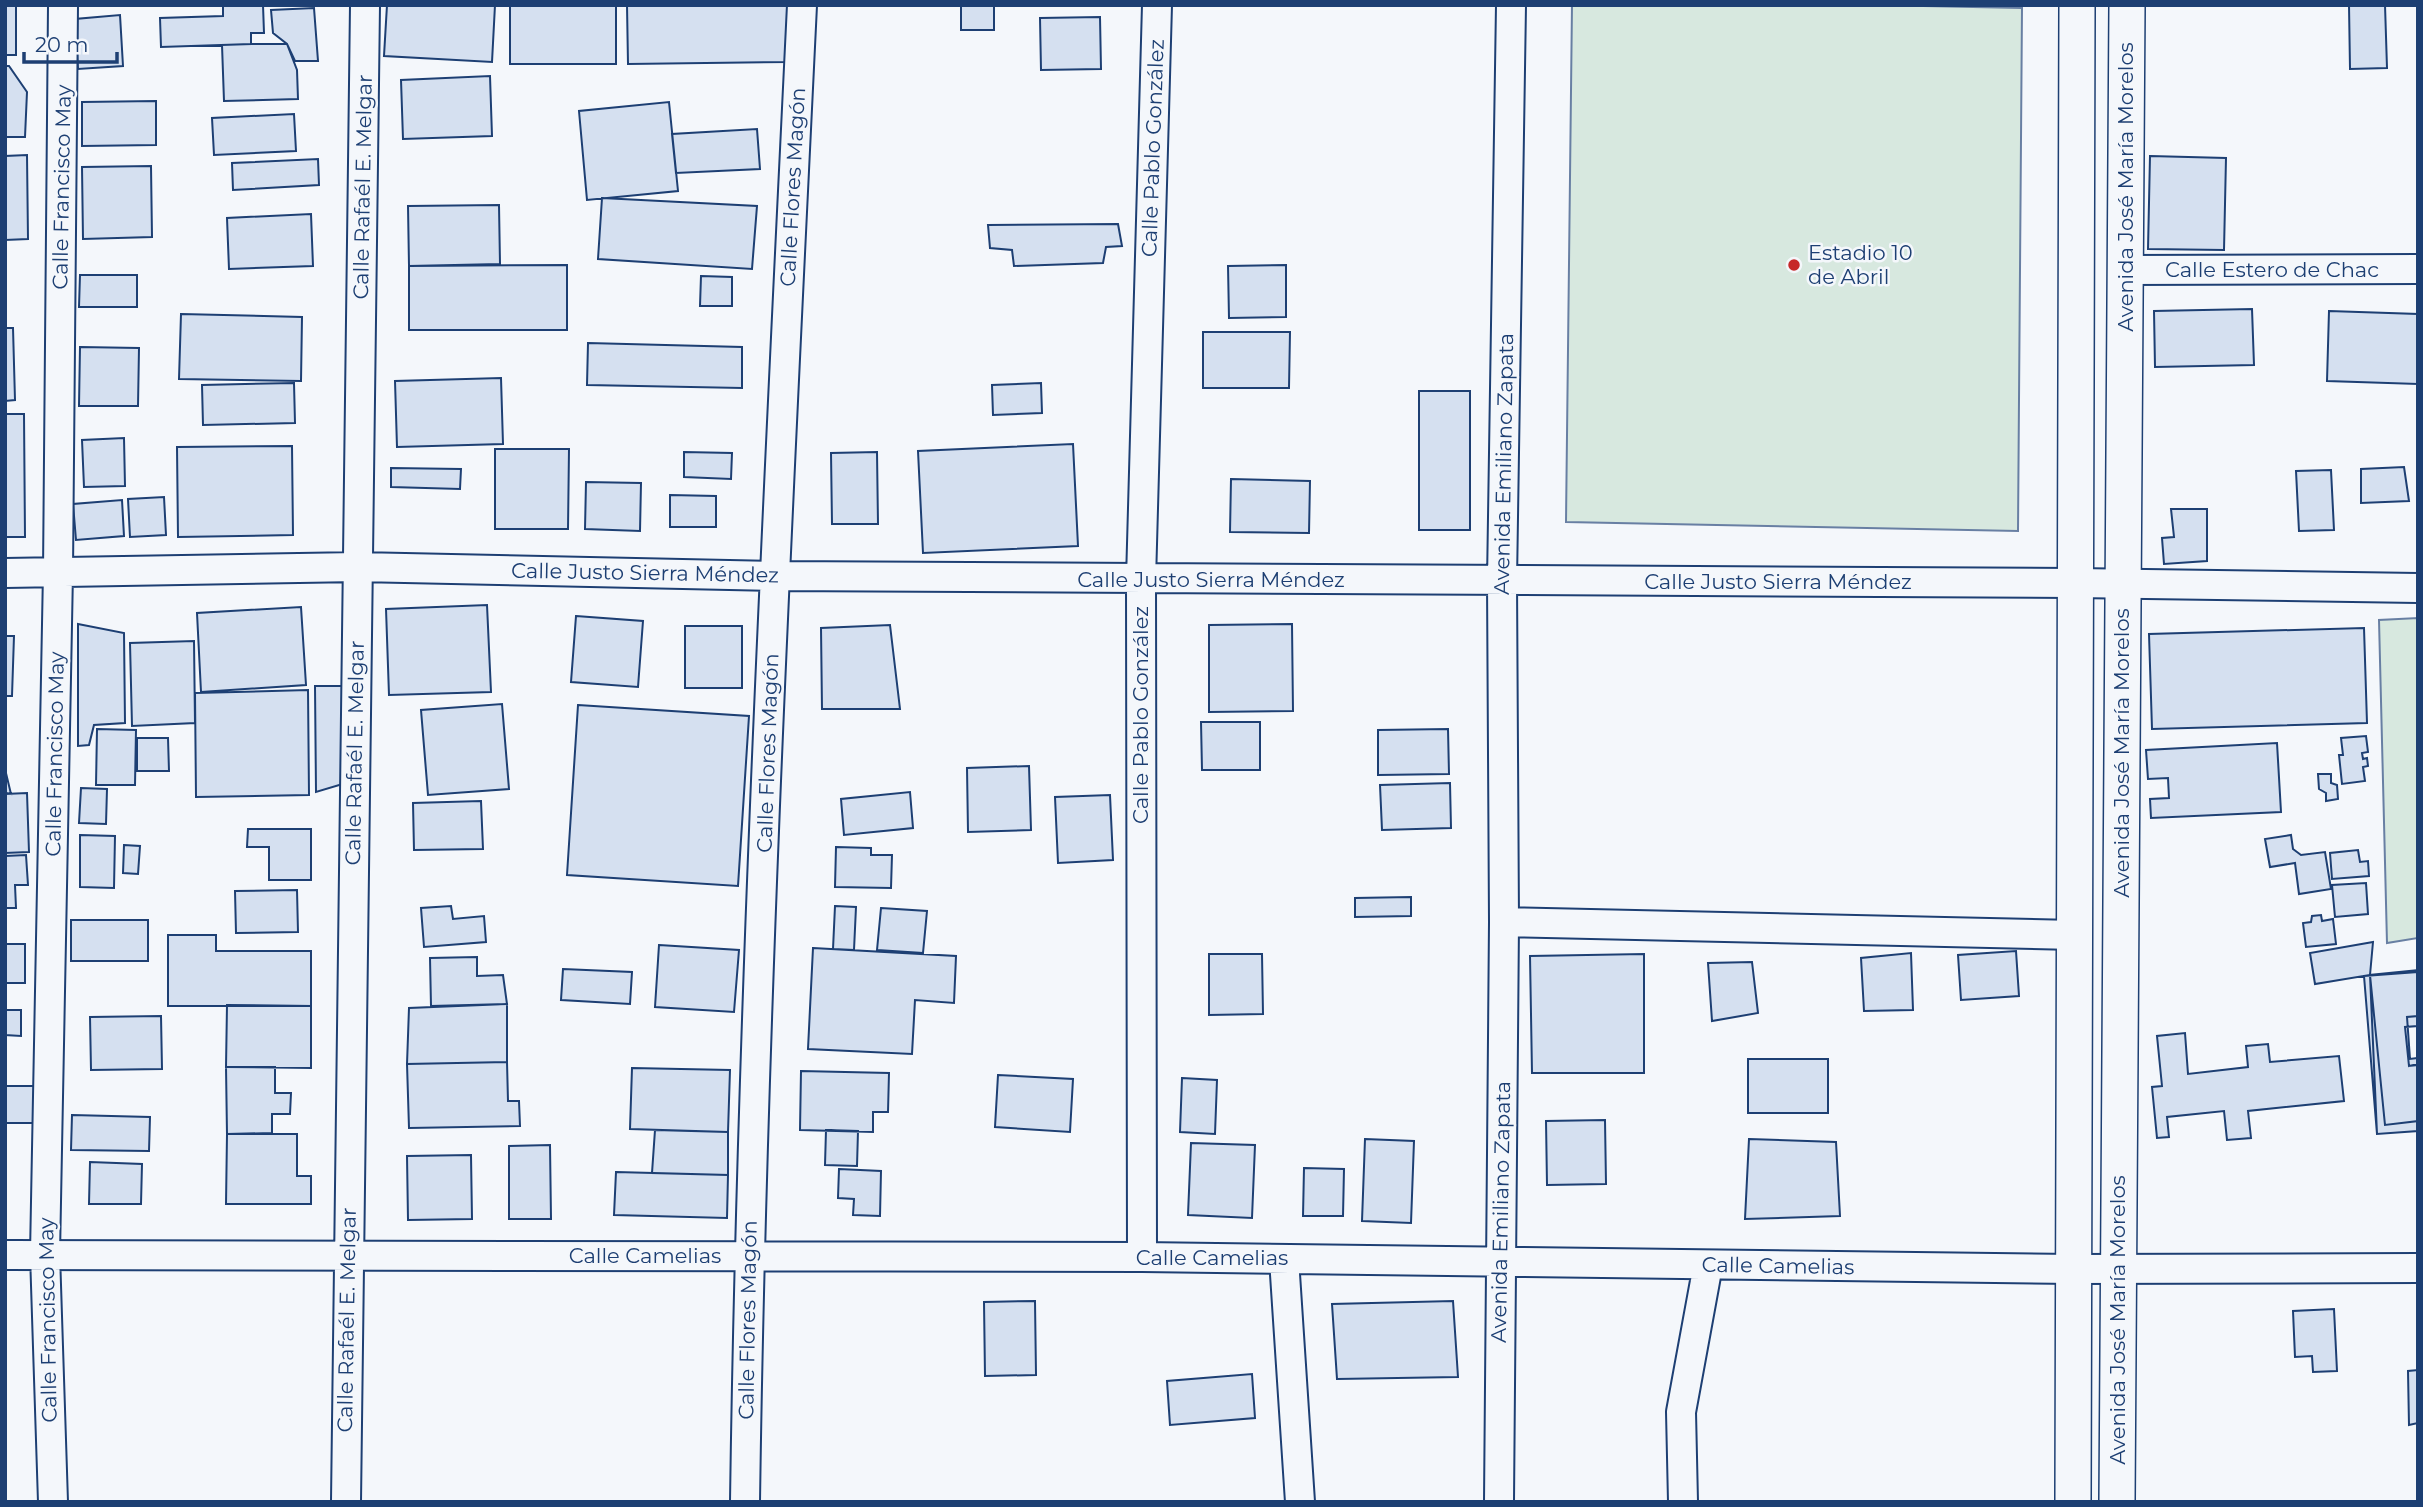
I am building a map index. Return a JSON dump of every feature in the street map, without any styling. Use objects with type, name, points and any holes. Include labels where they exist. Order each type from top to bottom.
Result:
[{"type":"street","name":"Calle Francisco May","points":[[53,1502],[45,1254],[58,572],[63,5]]},
{"type":"street","name":"Calle Rafaél E. Melgar","points":[[346,1502],[347,1256],[365,5]]},
{"type":"street","name":"Calle Flores Magón","points":[[745,1502],[748,1257],[775,576],[802,5]]},
{"type":"street","name":"Calle Pablo González","points":[[1142,1257],[1141,580],[1157,5]]},
{"type":"street","name":"Avenida Emiliano Zapata","points":[[1499,1502],[1504,922],[1502,581],[1511,5]]},
{"type":"street","points":[[2073,1502],[2077,5]]},
{"type":"street","name":"Avenida José María Morelos","points":[[2117,1502],[2127,5]]},
{"type":"street","name":"Calle Estero de Chac","points":[[2125,270],[2418,269]]},
{"type":"street","name":"Calle Justo Sierra Méndez","points":[[5,573],[358,567],[1141,580],[2075,583],[2123,586],[2418,588]]},
{"type":"street","points":[[1504,922],[2075,935]]},
{"type":"street","name":"Calle Camelias","points":[[5,1255],[1142,1257],[2073,1269],[2418,1268]]},
{"type":"street","points":[[1284,1259],[1300,1502]]},
{"type":"street","points":[[1683,1502],[1681,1412],[1708,1265]]},
{"type":"shaded area","name":"Estadio 10 de Abril","points":[[1572,5],[2022,8],[2018,531],[1566,522]]},
{"type":"shaded area","points":[[2418,618],[2418,938],[2387,943],[2379,620]]},
{"type":"building","points":[[5,5],[16,5],[16,55],[5,55]]},
{"type":"building","points":[[223,5],[263,5],[264,33],[251,33],[251,44],[161,47],[160,18],[223,16]]},
{"type":"building","points":[[387,5],[495,5],[492,62],[384,56]]},
{"type":"building","points":[[510,5],[616,5],[616,64],[510,64]]},
{"type":"building","points":[[627,5],[787,5],[788,62],[628,64]]},
{"type":"building","points":[[961,5],[994,5],[994,30],[961,30]]},
{"type":"building","points":[[2349,5],[2385,5],[2387,68],[2350,69]]},
{"type":"building","points":[[314,8],[318,61],[295,61],[287,44],[273,33],[271,10]]},
{"type":"building","points":[[120,15],[123,66],[78,69],[75,19]]},
{"type":"building","points":[[1100,17],[1101,69],[1041,70],[1040,18]]},
{"type":"building","points":[[287,44],[297,70],[298,99],[224,101],[222,45]]},
{"type":"building","points":[[5,66],[9,66],[27,92],[25,137],[5,137]]},
{"type":"building","points":[[490,76],[492,136],[403,139],[401,80]]},
{"type":"building","points":[[156,101],[156,145],[82,146],[82,102]]},
{"type":"building","points":[[669,102],[678,191],[587,200],[579,111]]},
{"type":"building","points":[[294,114],[296,151],[214,155],[212,118]]},
{"type":"building","points":[[757,129],[760,169],[676,173],[672,134]]},
{"type":"building","points":[[27,155],[28,239],[5,240],[5,156]]},
{"type":"building","points":[[2150,156],[2226,158],[2224,250],[2148,249]]},
{"type":"building","points":[[318,159],[319,185],[233,190],[232,163]]},
{"type":"building","points":[[151,166],[152,237],[83,239],[82,167]]},
{"type":"building","points":[[602,198],[757,206],[752,269],[598,259]]},
{"type":"building","points":[[499,205],[500,264],[409,266],[408,206]]},
{"type":"building","points":[[311,214],[313,266],[229,269],[227,218]]},
{"type":"building","points":[[1118,224],[1122,246],[1106,247],[1103,263],[1014,266],[1012,250],[990,248],[988,225]]},
{"type":"building","points":[[567,265],[567,330],[409,330],[409,266]]},
{"type":"building","points":[[1286,265],[1286,317],[1229,318],[1228,266]]},
{"type":"building","points":[[80,275],[137,275],[137,307],[79,307]]},
{"type":"building","points":[[701,276],[732,277],[732,306],[700,306]]},
{"type":"building","points":[[2252,309],[2254,365],[2155,367],[2154,311]]},
{"type":"building","points":[[2329,311],[2418,314],[2418,384],[2327,381]]},
{"type":"building","points":[[181,314],[302,317],[301,381],[179,379]]},
{"type":"building","points":[[5,328],[13,328],[15,400],[5,401]]},
{"type":"building","points":[[1203,332],[1290,332],[1289,388],[1203,388]]},
{"type":"building","points":[[588,343],[742,347],[742,388],[587,385]]},
{"type":"building","points":[[80,347],[139,348],[138,406],[79,406]]},
{"type":"building","points":[[501,378],[503,444],[397,447],[395,381]]},
{"type":"building","points":[[294,383],[295,423],[203,425],[202,385]]},
{"type":"building","points":[[1041,383],[1042,413],[993,415],[992,385]]},
{"type":"building","points":[[1419,391],[1470,391],[1470,530],[1419,530]]},
{"type":"building","points":[[5,414],[24,414],[25,537],[5,537]]},
{"type":"building","points":[[124,438],[125,486],[84,487],[82,440]]},
{"type":"building","points":[[1073,444],[1078,546],[923,553],[918,451]]},
{"type":"building","points":[[292,446],[293,535],[178,537],[177,447]]},
{"type":"building","points":[[495,449],[569,449],[568,529],[495,529]]},
{"type":"building","points":[[684,452],[732,453],[731,479],[684,477]]},
{"type":"building","points":[[877,452],[878,524],[832,524],[831,453]]},
{"type":"building","points":[[2404,467],[2409,501],[2361,503],[2361,469]]},
{"type":"building","points":[[391,468],[461,469],[460,489],[391,487]]},
{"type":"building","points":[[2331,470],[2334,530],[2299,531],[2296,471]]},
{"type":"building","points":[[1231,479],[1310,481],[1309,533],[1230,532]]},
{"type":"building","points":[[586,482],[641,483],[640,531],[585,529]]},
{"type":"building","points":[[670,495],[716,496],[716,527],[670,527]]},
{"type":"building","points":[[164,497],[166,535],[130,537],[128,499]]},
{"type":"building","points":[[122,500],[124,536],[76,540],[73,504]]},
{"type":"building","points":[[2171,509],[2207,509],[2207,561],[2164,564],[2162,538],[2174,537]]},
{"type":"building","points":[[487,605],[491,692],[389,695],[386,609]]},
{"type":"building","points":[[301,607],[306,685],[201,692],[197,613]]},
{"type":"building","points":[[576,616],[643,621],[638,687],[571,682]]},
{"type":"building","points":[[78,624],[124,633],[125,723],[94,725],[89,745],[78,746]]},
{"type":"building","points":[[1292,624],[1293,711],[1209,712],[1209,625]]},
{"type":"building","points":[[890,625],[900,709],[822,709],[821,628]]},
{"type":"building","points":[[685,626],[742,626],[742,688],[685,688]]},
{"type":"building","points":[[2364,628],[2367,723],[2152,729],[2149,634]]},
{"type":"building","points":[[5,636],[14,636],[12,696],[5,696]]},
{"type":"building","points":[[194,641],[195,723],[132,726],[130,643]]},
{"type":"building","points":[[315,686],[345,686],[346,783],[316,792]]},
{"type":"building","points":[[308,690],[309,795],[196,797],[195,693]]},
{"type":"building","points":[[502,704],[509,789],[428,795],[421,710]]},
{"type":"building","points":[[578,705],[749,716],[738,886],[567,875]]},
{"type":"building","points":[[1201,722],[1260,722],[1260,770],[1202,770]]},
{"type":"building","points":[[97,729],[136,730],[135,785],[96,785]]},
{"type":"building","points":[[1448,729],[1449,774],[1378,775],[1378,730]]},
{"type":"building","points":[[2366,736],[2368,752],[2362,753],[2363,759],[2367,758],[2368,766],[2363,767],[2365,781],[2342,784],[2339,755],[2343,755],[2341,738]]},
{"type":"building","points":[[137,738],[168,738],[169,771],[137,771]]},
{"type":"building","points":[[2277,743],[2281,812],[2151,818],[2150,799],[2169,798],[2168,778],[2148,779],[2146,750]]},
{"type":"building","points":[[1029,766],[1031,830],[968,832],[967,768]]},
{"type":"building","points":[[5,769],[11,794],[5,793]]},
{"type":"building","points":[[2318,774],[2331,774],[2331,783],[2337,785],[2338,799],[2326,801],[2326,793],[2319,789]]},
{"type":"building","points":[[1450,783],[1451,828],[1382,830],[1380,785]]},
{"type":"building","points":[[81,788],[107,789],[106,824],[79,823]]},
{"type":"building","points":[[910,792],[913,828],[844,835],[841,799]]},
{"type":"building","points":[[27,793],[29,852],[5,853],[5,794]]},
{"type":"building","points":[[1110,795],[1113,860],[1058,863],[1055,797]]},
{"type":"building","points":[[481,801],[483,849],[414,850],[413,803]]},
{"type":"building","points":[[248,829],[311,829],[311,880],[269,880],[269,847],[247,847]]},
{"type":"building","points":[[80,835],[115,836],[114,888],[80,887]]},
{"type":"building","points":[[2291,835],[2293,849],[2301,855],[2325,852],[2331,889],[2299,894],[2295,863],[2270,867],[2265,839]]},
{"type":"building","points":[[124,845],[140,846],[138,874],[123,873]]},
{"type":"building","points":[[836,847],[871,848],[871,855],[892,855],[891,888],[835,887]]},
{"type":"building","points":[[2358,850],[2360,862],[2368,861],[2369,876],[2332,879],[2330,853]]},
{"type":"building","points":[[26,855],[28,885],[15,885],[16,908],[5,908],[5,856]]},
{"type":"building","points":[[2366,883],[2368,914],[2335,917],[2332,885]]},
{"type":"building","points":[[297,890],[298,932],[236,933],[235,891]]},
{"type":"building","points":[[1411,897],[1411,916],[1355,917],[1355,898]]},
{"type":"building","points":[[451,906],[453,919],[484,916],[486,942],[424,947],[421,908]]},
{"type":"building","points":[[835,906],[856,907],[854,950],[833,949]]},
{"type":"building","points":[[881,908],[927,911],[923,953],[877,950]]},
{"type":"building","points":[[2321,915],[2322,921],[2333,919],[2336,944],[2306,947],[2303,923],[2311,922],[2312,916]]},
{"type":"building","points":[[71,920],[148,920],[148,961],[71,961]]},
{"type":"building","points":[[168,935],[216,935],[216,951],[311,951],[311,1006],[168,1006]]},
{"type":"building","points":[[2373,942],[2370,975],[2315,984],[2310,953]]},
{"type":"building","points":[[5,944],[25,944],[25,983],[5,983]]},
{"type":"building","points":[[659,945],[739,950],[734,1012],[655,1007]]},
{"type":"building","points":[[813,948],[956,956],[954,1003],[915,1000],[912,1054],[808,1049]]},
{"type":"building","points":[[2016,951],[2019,996],[1961,1000],[1958,955]]},
{"type":"building","points":[[1911,953],[1913,1010],[1864,1011],[1861,958]]},
{"type":"building","points":[[1209,954],[1262,954],[1263,1014],[1209,1015]]},
{"type":"building","points":[[1644,954],[1644,1073],[1532,1073],[1530,956]]},
{"type":"building","points":[[477,957],[477,976],[503,975],[507,1004],[431,1006],[430,958]]},
{"type":"building","points":[[1752,962],[1758,1013],[1712,1021],[1708,963]]},
{"type":"building","points":[[563,969],[632,972],[630,1004],[561,1000]]},
{"type":"building","points":[[2418,970],[2418,1026],[2405,1027],[2409,1066],[2418,1065],[2418,1121],[2385,1125],[2370,975]]},
{"type":"building","points":[[2418,970],[2418,1026],[2405,1027],[2409,1066],[2418,1064],[2418,1131],[2377,1134],[2370,975]]},
{"type":"building","points":[[2418,972],[2418,1016],[2407,1017],[2410,1059],[2418,1058],[2418,1131],[2377,1134],[2364,976]]},
{"type":"building","points":[[507,1004],[507,1062],[407,1064],[409,1008]]},
{"type":"building","points":[[227,1005],[311,1006],[311,1068],[226,1067]]},
{"type":"building","points":[[5,1010],[21,1010],[21,1036],[5,1035]]},
{"type":"building","points":[[161,1016],[162,1069],[91,1070],[90,1017]]},
{"type":"building","points":[[2185,1033],[2188,1074],[2248,1067],[2246,1046],[2268,1044],[2270,1062],[2339,1056],[2344,1101],[2248,1111],[2251,1138],[2227,1140],[2224,1111],[2167,1117],[2169,1137],[2157,1138],[2152,1087],[2162,1086],[2157,1036]]},
{"type":"building","points":[[1748,1059],[1828,1059],[1828,1113],[1748,1113]]},
{"type":"building","points":[[507,1062],[508,1101],[519,1101],[520,1126],[409,1128],[407,1064]]},
{"type":"building","points":[[226,1067],[275,1067],[275,1093],[291,1093],[290,1114],[272,1114],[272,1133],[227,1134]]},
{"type":"building","points":[[632,1068],[730,1070],[728,1132],[630,1129]]},
{"type":"building","points":[[801,1071],[889,1073],[888,1112],[873,1112],[873,1132],[800,1130]]},
{"type":"building","points":[[998,1075],[1073,1079],[1070,1132],[995,1127]]},
{"type":"building","points":[[1182,1078],[1217,1080],[1215,1134],[1180,1132]]},
{"type":"building","points":[[5,1086],[34,1086],[34,1123],[5,1123]]},
{"type":"building","points":[[72,1115],[150,1117],[149,1151],[71,1150]]},
{"type":"building","points":[[1605,1120],[1606,1184],[1547,1185],[1546,1121]]},
{"type":"building","points":[[655,1130],[728,1132],[728,1175],[652,1173]]},
{"type":"building","points":[[826,1130],[858,1131],[857,1166],[825,1165]]},
{"type":"building","points":[[227,1134],[297,1134],[297,1176],[311,1176],[311,1204],[226,1204]]},
{"type":"building","points":[[1365,1139],[1414,1141],[1411,1223],[1362,1221]]},
{"type":"building","points":[[1749,1139],[1836,1142],[1840,1216],[1745,1219]]},
{"type":"building","points":[[1191,1143],[1255,1145],[1252,1218],[1188,1215]]},
{"type":"building","points":[[550,1145],[551,1219],[509,1219],[509,1146]]},
{"type":"building","points":[[471,1155],[472,1219],[408,1220],[407,1156]]},
{"type":"building","points":[[90,1162],[142,1164],[141,1204],[89,1204]]},
{"type":"building","points":[[1304,1168],[1344,1169],[1343,1216],[1303,1216]]},
{"type":"building","points":[[839,1169],[881,1171],[880,1216],[853,1215],[854,1199],[838,1198]]},
{"type":"building","points":[[616,1172],[728,1175],[727,1218],[614,1215]]},
{"type":"building","points":[[1035,1301],[1036,1375],[985,1376],[984,1302]]},
{"type":"building","points":[[1453,1301],[1458,1377],[1337,1379],[1332,1304]]},
{"type":"building","points":[[2334,1309],[2337,1371],[2313,1372],[2312,1356],[2295,1357],[2293,1311]]},
{"type":"building","points":[[2418,1370],[2418,1423],[2409,1425],[2408,1371]]},
{"type":"building","points":[[1252,1374],[1255,1418],[1170,1425],[1167,1381]]},
{"type":"place","name":"Estadio 10 de Abril","points":[[1794,265]]}]
